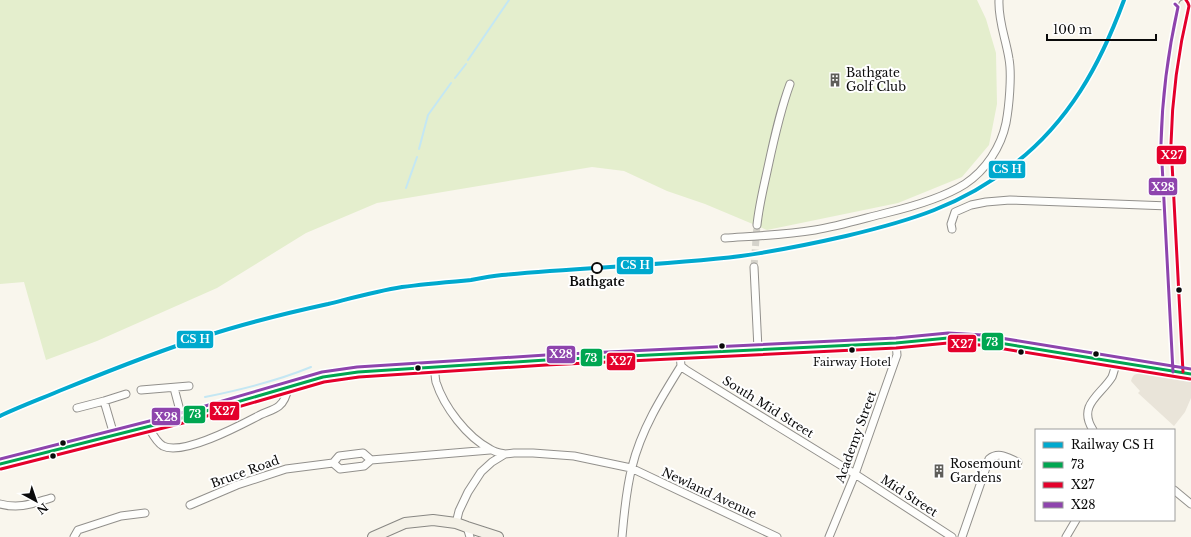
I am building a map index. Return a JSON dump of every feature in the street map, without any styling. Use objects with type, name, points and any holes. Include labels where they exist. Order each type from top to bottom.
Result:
[{"type":"main road","points":[[1178,372],[1166,144],[1167,108],[1173,54],[1184,4]]},
{"type":"main road","points":[[0,464],[182,418],[323,377],[358,372],[680,353],[896,343],[948,338],[982,340],[1191,374]]},
{"type":"main road","points":[[373,537],[405,523],[433,520],[456,523],[469,532],[498,537]]},
{"type":"street","points":[[725,238],[814,230],[914,206],[952,191],[965,184],[980,171],[995,152],[1002,138],[1007,113],[1010,82],[1009,61],[1000,18],[999,0]]},
{"type":"street","points":[[757,225],[758,210],[773,142],[790,84]]},
{"type":"street","points":[[952,229],[951,224],[955,212],[971,205],[986,202],[1033,200],[1169,206]]},
{"type":"street","points":[[754,267],[758,349]]},
{"type":"street","name":"Academy Street","points":[[829,537],[855,474],[897,355],[896,343]]},
{"type":"street","points":[[622,537],[624,508],[631,468],[648,423],[681,366],[680,353]]},
{"type":"street","points":[[1092,429],[1087,418],[1088,409],[1092,400],[1112,376],[1117,362]]},
{"type":"street","name":"South Mid Street","points":[[681,366],[855,474]]},
{"type":"street","points":[[434,367],[436,382],[442,398],[465,429],[490,450],[504,454]]},
{"type":"street","points":[[141,390],[189,386]]},
{"type":"street","points":[[148,426],[156,440],[164,446],[175,448],[188,446],[235,428],[280,405],[286,397],[288,387]]},
{"type":"street","points":[[174,388],[182,418]]},
{"type":"street","points":[[77,408],[126,394]]},
{"type":"street","points":[[104,401],[114,435]]},
{"type":"street","name":"Bruce Road","points":[[333,463],[340,469],[364,466],[371,460],[490,450]]},
{"type":"street","name":"Bruce Road","points":[[190,505],[237,485],[286,469],[333,463],[339,456],[363,453],[371,460]]},
{"type":"street","name":"Newland Avenue","points":[[504,454],[533,453],[574,456],[631,468],[777,537]]},
{"type":"street","points":[[456,523],[459,511],[468,492],[481,472],[504,454]]},
{"type":"street","points":[[962,537],[989,459],[998,455],[1014,462]]},
{"type":"street","name":"Mid Street","points":[[855,474],[952,537]]},
{"type":"street","points":[[1175,491],[1191,504]]},
{"type":"street","points":[[0,504],[10,507],[20,507],[51,498]]},
{"type":"street","points":[[74,537],[78,530],[122,516],[145,513]]},
{"type":"street","points":[[1066,537],[1075,521]]},
{"type":"green space","points":[[0,0],[977,0],[986,19],[996,53],[997,104],[989,145],[962,177],[898,203],[767,230],[705,204],[667,191],[624,171],[592,167],[377,203],[306,233],[217,288],[97,341],[46,360],[24,282],[0,284]]},
{"type":"shaded area","points":[[1139,373],[1191,381],[1191,398],[1185,412],[1174,426],[1138,393],[1140,391],[1131,381],[1134,375]]},
{"type":"waterway","points":[[468,60],[509,0]]},
{"type":"waterway","points":[[455,78],[466,64]]},
{"type":"waterway","points":[[419,149],[428,115],[451,83]]},
{"type":"waterway","points":[[406,188],[417,157]]},
{"type":"waterway","points":[[205,397],[258,385],[311,367]]},
{"type":"tunnel","points":[[754,267],[757,225]]},
{"type":"transit line","points":[[0,416],[152,354],[221,331],[374,293],[402,287],[471,280],[490,276],[681,262],[741,256],[846,236],[913,218],[954,202],[993,179],[1013,165],[1051,130],[1080,91],[1093,69],[1115,24],[1124,0]]},
{"type":"transit line","name":"X27","points":[[1183,372],[1171,144],[1176,75],[1189,6],[1186,0]]},
{"type":"transit line","name":"X28","points":[[1173,372],[1161,144],[1166,75],[1178,7],[1175,4]]},
{"type":"transit line","name":"X28","points":[[0,459],[181,413],[322,372],[357,367],[546,355],[896,338],[948,333],[982,335],[1191,369]]},
{"type":"transit line","name":"73","points":[[0,464],[182,418],[323,377],[358,372],[546,360],[896,343],[948,338],[981,340],[1191,374]]},
{"type":"transit line","name":"X27","points":[[1,469],[183,423],[324,382],[359,377],[546,365],[896,348],[948,343],[980,345],[1190,379]]},
{"type":"place","name":"Bathgate Golf Club","points":[[835,80]]},
{"type":"place","name":"Bathgate","points":[[597,268]]},
{"type":"place","name":"Fairway Hotel","points":[[852,350]]},
{"type":"place","name":"Rosemount Gardens","points":[[939,471]]}]
